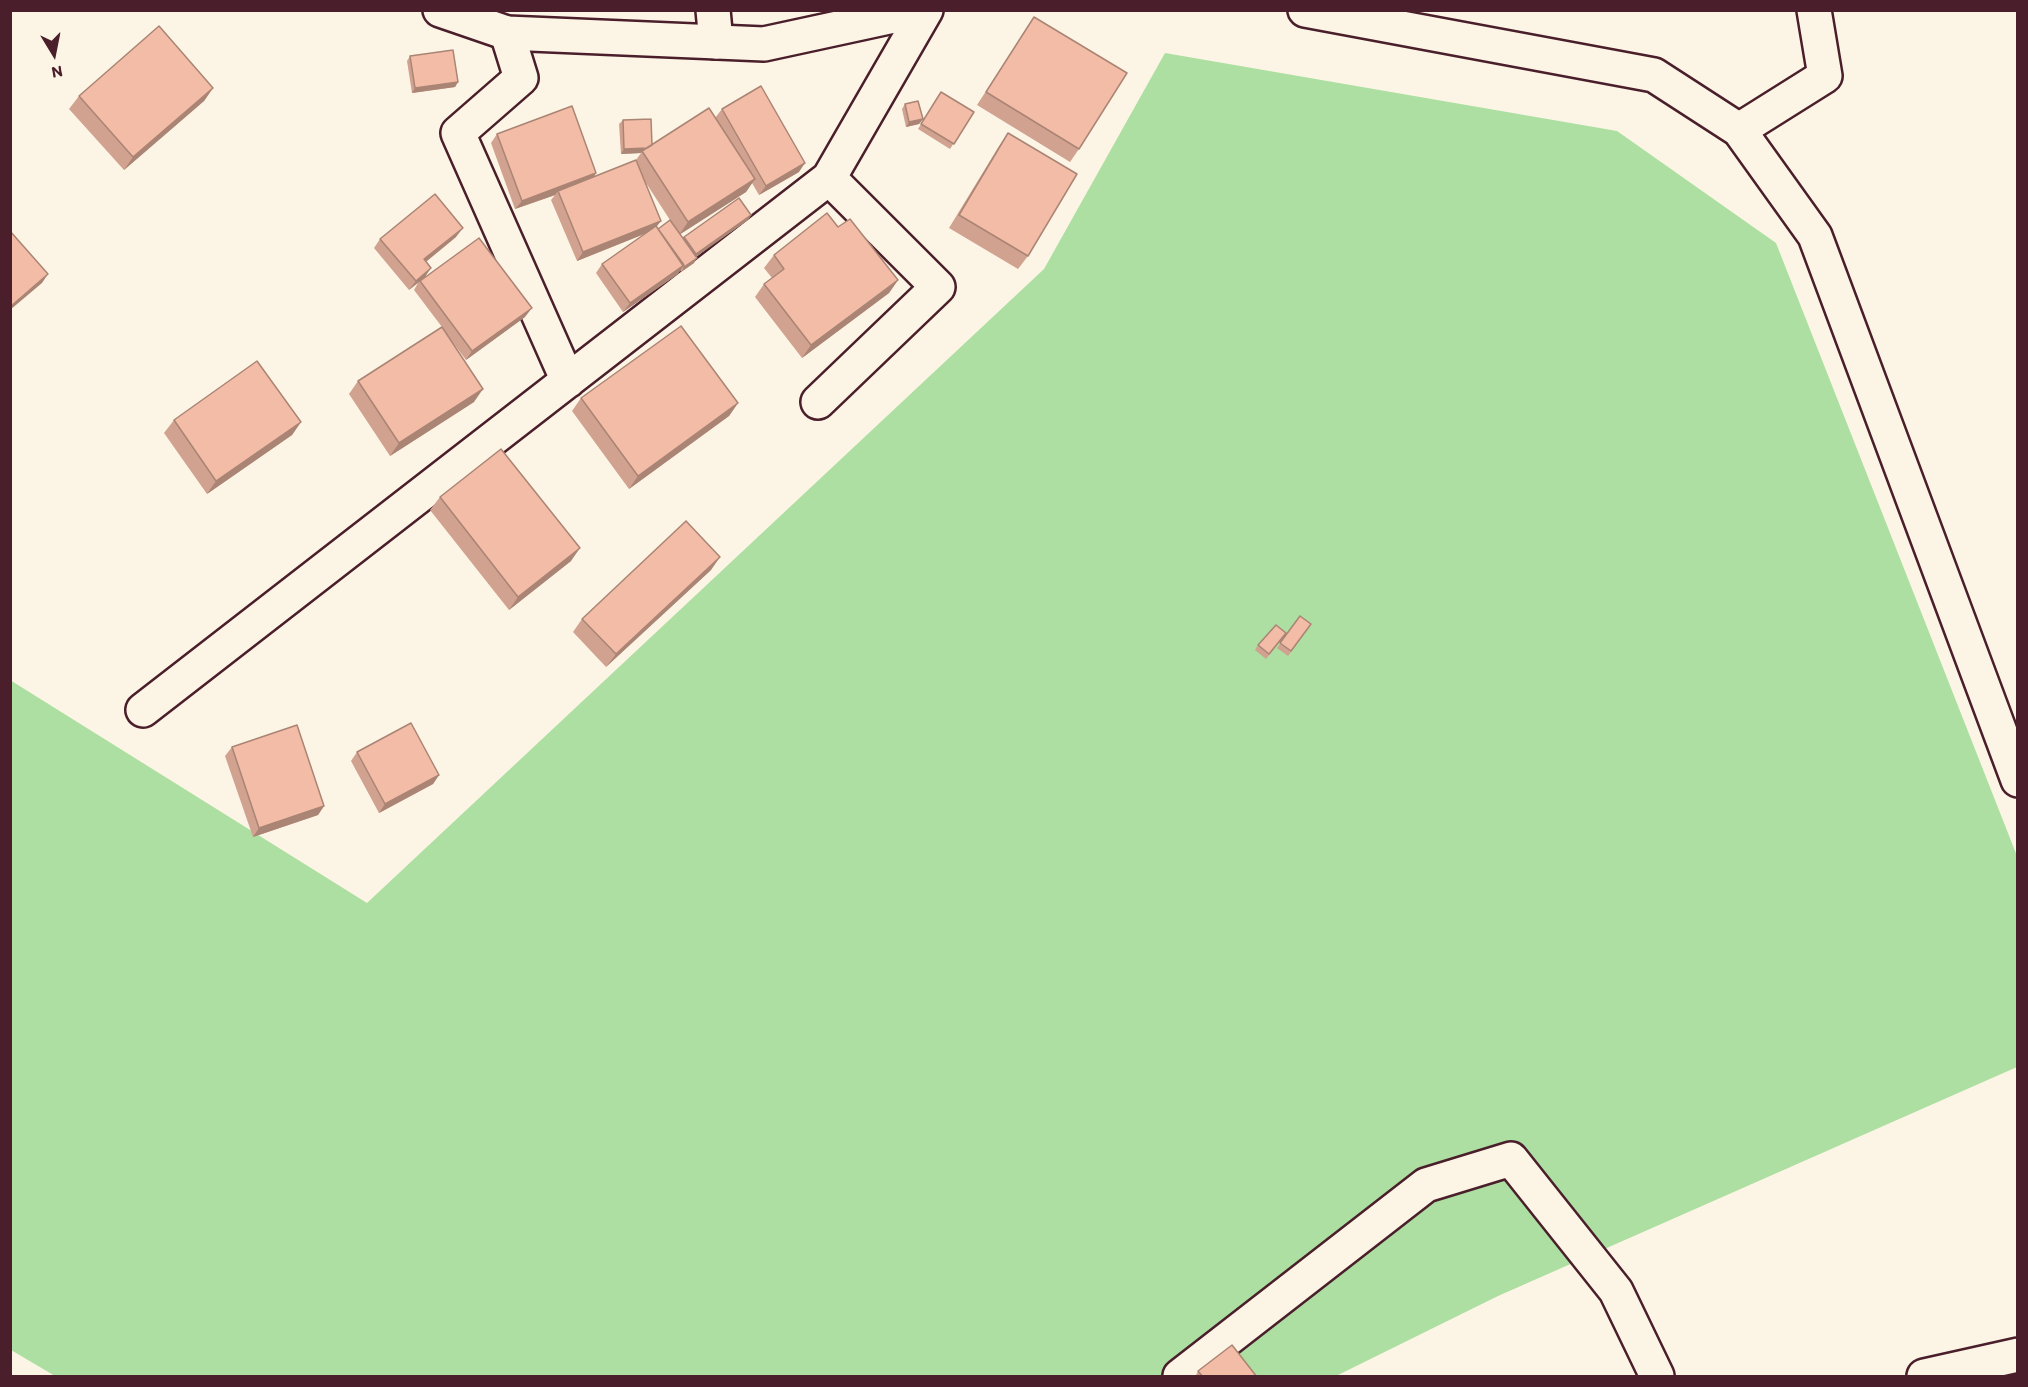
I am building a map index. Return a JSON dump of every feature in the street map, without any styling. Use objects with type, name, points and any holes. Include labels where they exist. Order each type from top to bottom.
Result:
[{"type":"street","points":[[440,10],[507,33],[715,26],[764,44],[921,10]]},
{"type":"street","points":[[143,710],[829,178],[926,10]]},
{"type":"street","points":[[1305,10],[1654,75],[1739,130],[1815,236],[2018,780]]},
{"type":"street","points":[[1739,130],[1825,76],[1814,10]]},
{"type":"street","points":[[507,33],[521,78],[458,133],[568,381]]},
{"type":"street","points":[[818,402],[938,287],[829,178]]},
{"type":"street","points":[[1180,1377],[1426,1185],[1511,1159],[1616,1291],[1656,1377]]},
{"type":"street","points":[[1924,1377],[2018,1355]]},
{"type":"green space","points":[[1165,53],[1617,131],[1776,243],[2017,856],[2017,1067],[1498,1296],[1336,1376],[55,1376],[11,1350],[10,680],[367,903],[1044,269]]},
{"type":"building","points":[[1034,17],[1127,73],[1079,149],[986,92]]},
{"type":"building","points":[[159,26],[213,88],[133,157],[79,96]]},
{"type":"building","points":[[453,50],[458,82],[415,88],[410,56]]},
{"type":"building","points":[[761,86],[805,163],[766,186],[722,109]]},
{"type":"building","points":[[941,92],[974,112],[954,144],[921,124]]},
{"type":"building","points":[[918,101],[923,119],[909,122],[905,104]]},
{"type":"building","points":[[572,106],[596,173],[522,201],[497,134]]},
{"type":"building","points":[[709,108],[755,179],[688,222],[642,151]]},
{"type":"building","points":[[651,119],[652,145],[647,148],[624,149],[623,120]]},
{"type":"building","points":[[1008,133],[1077,174],[1028,256],[959,215]]},
{"type":"building","points":[[636,160],[661,221],[583,252],[558,191]]},
{"type":"building","points":[[435,194],[463,228],[424,259],[431,268],[416,281],[380,239]]},
{"type":"building","points":[[739,198],[751,215],[696,254],[684,237]]},
{"type":"building","points":[[827,213],[838,227],[850,219],[898,280],[811,345],[764,284],[784,269],[774,255]]},
{"type":"building","points":[[670,220],[697,258],[684,267],[658,229]]},
{"type":"building","points":[[656,226],[684,265],[630,303],[602,264]]},
{"type":"building","points":[[10,231],[48,274],[10,307]]},
{"type":"building","points":[[479,238],[532,308],[472,351],[420,281]]},
{"type":"building","points":[[681,326],[738,403],[638,476],[581,398]]},
{"type":"building","points":[[442,327],[483,389],[399,443],[358,381]]},
{"type":"building","points":[[257,361],[301,422],[216,481],[174,420]]},
{"type":"building","points":[[501,449],[580,548],[518,597],[440,497]]},
{"type":"building","points":[[686,521],[720,557],[616,654],[582,619]]},
{"type":"building","points":[[1300,616],[1311,624],[1291,651],[1280,643]]},
{"type":"building","points":[[1276,625],[1286,633],[1269,654],[1258,645]]},
{"type":"building","points":[[411,723],[439,775],[385,804],[357,752]]},
{"type":"building","points":[[297,725],[324,806],[259,828],[232,747]]},
{"type":"building","points":[[1232,1345],[1257,1377],[1203,1377],[1198,1371]]}]
